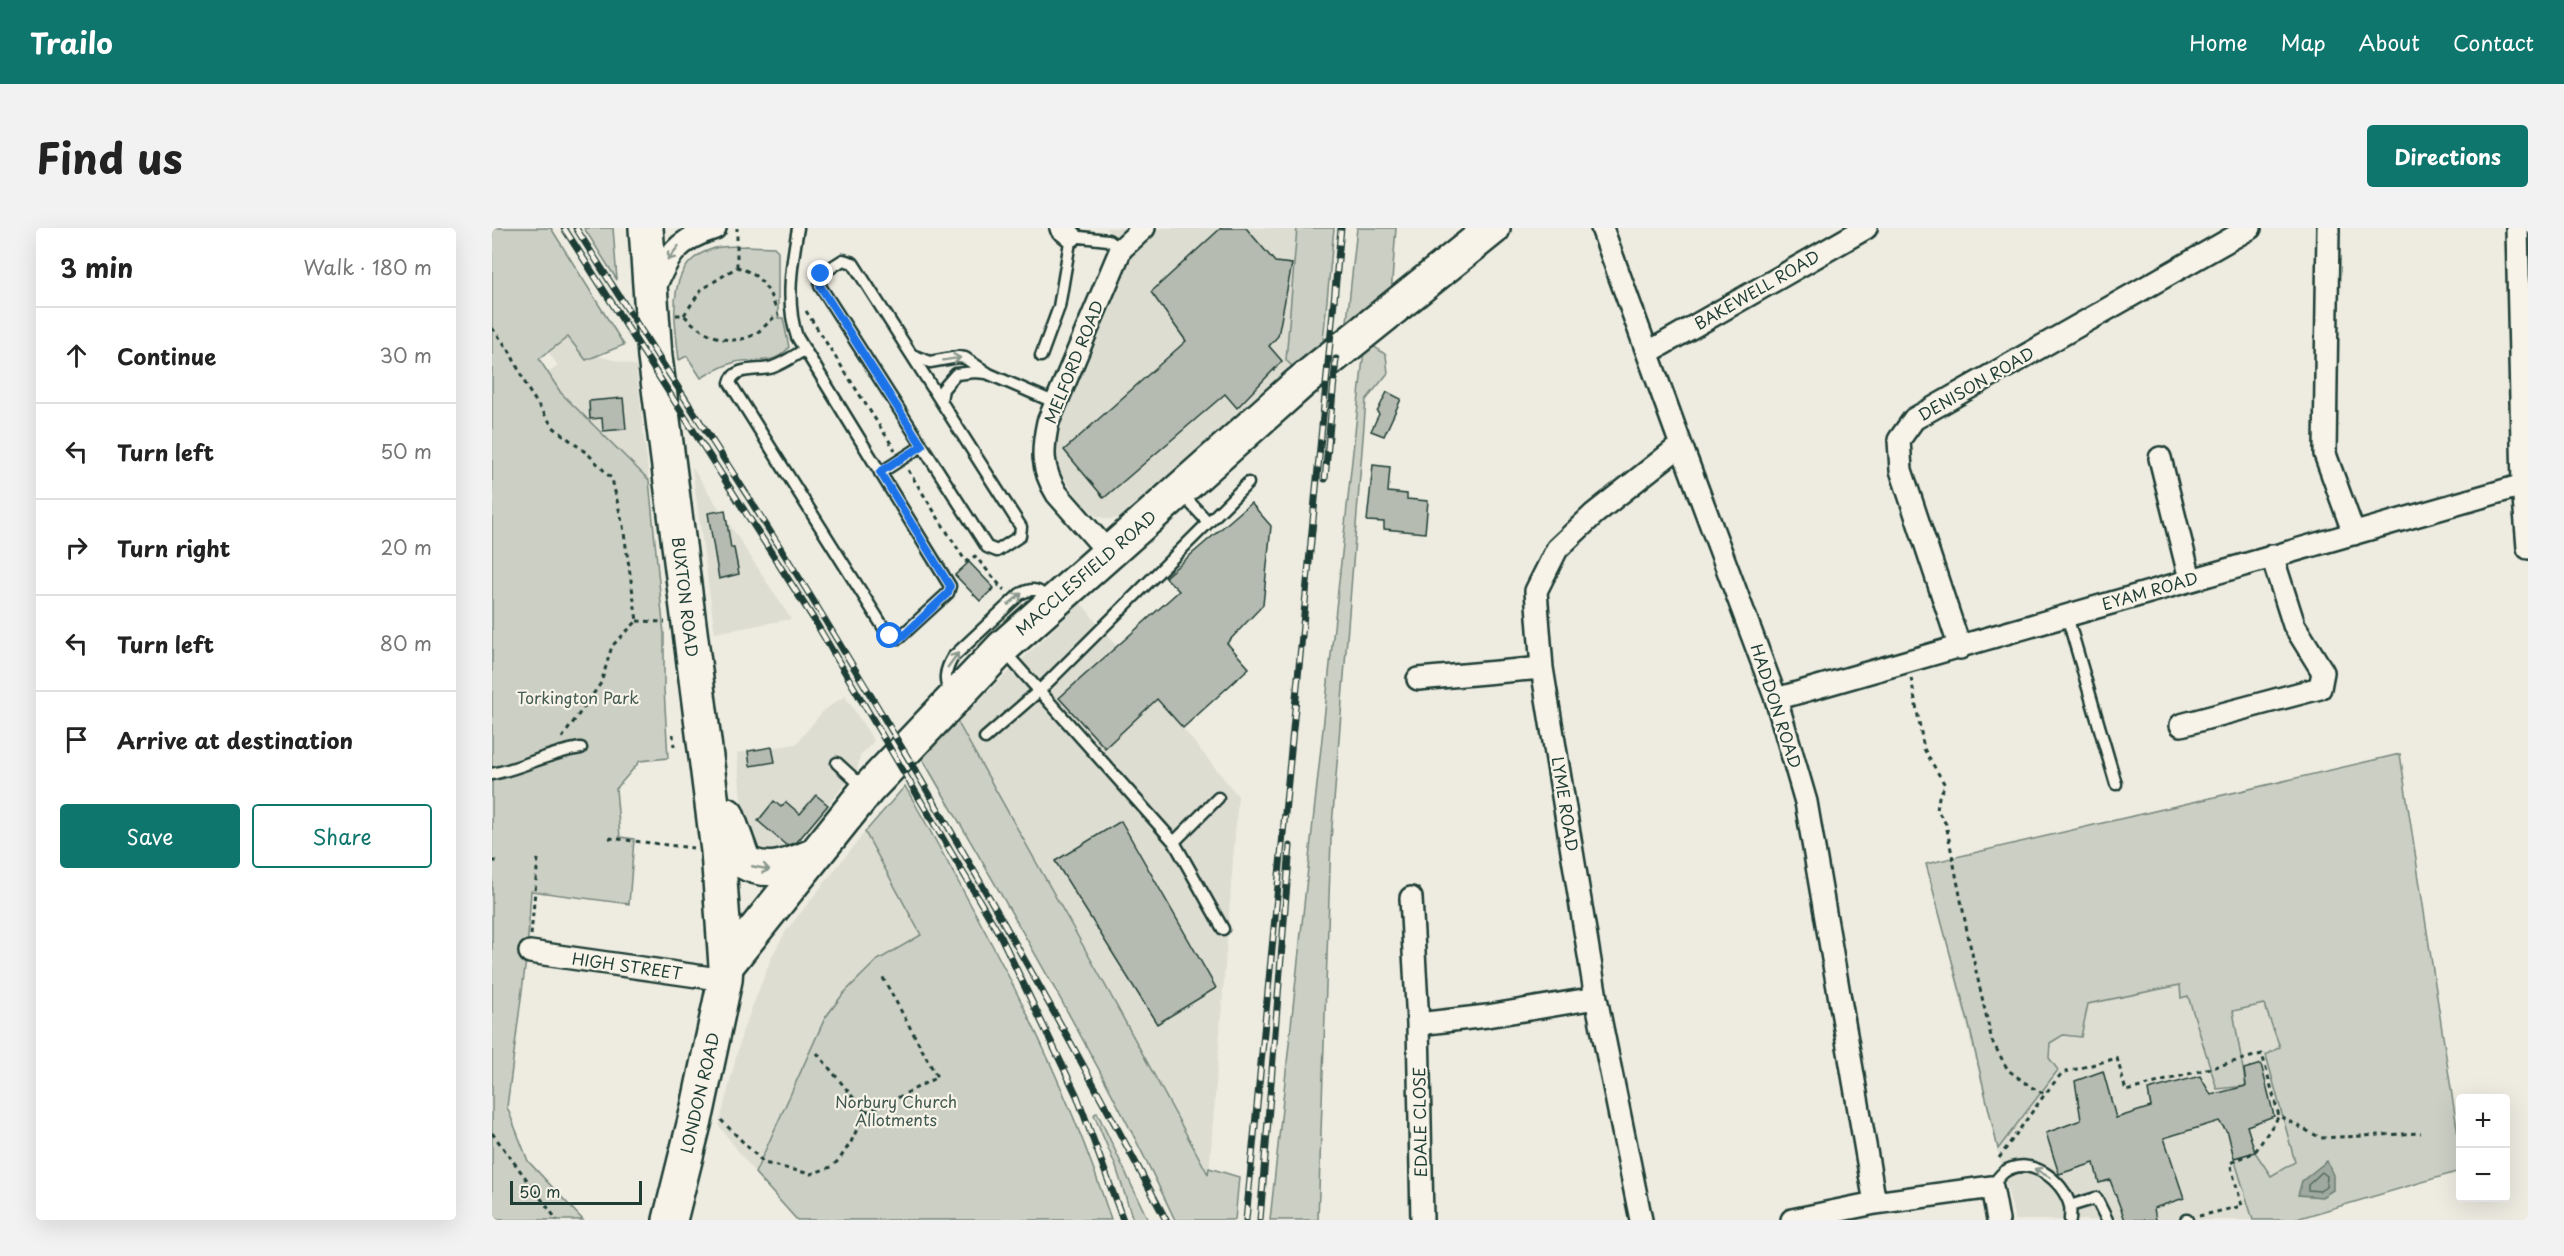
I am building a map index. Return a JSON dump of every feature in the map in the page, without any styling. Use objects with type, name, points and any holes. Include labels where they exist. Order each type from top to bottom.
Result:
[{"type":"highway","name":"BUXTON ROAD","points":[[646,228],[655,357],[718,851],[725,973]]},
{"type":"highway","name":"MACCLESFIELD ROAD","points":[[725,973],[867,790],[1002,648],[1300,383],[1493,228]]},
{"type":"highway","points":[[708,765],[744,862],[754,868],[773,870],[816,854]]},
{"type":"highway","name":"LONDON ROAD","points":[[670,1220],[697,1112],[725,973]]},
{"type":"street","points":[[651,297],[664,264],[677,246],[693,235],[715,228]]},
{"type":"street","name":"HADDON ROAD","points":[[1602,228],[1776,699],[1806,802],[1875,1203]]},
{"type":"street","name":"BAKEWELL ROAD","points":[[1649,352],[1866,228]]},
{"type":"street","name":"DENISON ROAD","points":[[1960,648],[1901,470],[1899,440],[1914,419],[2250,228]]},
{"type":"street","points":[[2328,228],[2325,454],[2354,534]]},
{"type":"street","points":[[2517,228],[2523,485],[2528,548]]},
{"type":"street","name":"MELFORD ROAD","points":[[1108,552],[1065,506],[1050,483],[1042,450],[1048,422],[1132,235]]},
{"type":"street","name":"LYME ROAD","points":[[1641,1220],[1596,998],[1542,668],[1536,591],[1557,549],[1594,514],[1681,446]]},
{"type":"street","points":[[2160,458],[2190,579]]},
{"type":"street","name":"EYAM ROAD","points":[[1776,699],[2523,485]]},
{"type":"street","points":[[2181,725],[2320,687],[2323,672],[2294,625],[2272,556]]},
{"type":"street","points":[[1418,679],[1542,668]]},
{"type":"street","name":"EDALE CLOSE","points":[[1411,898],[1418,1024],[1422,1220]]},
{"type":"street","name":"HIGH STREET","points":[[530,952],[725,973]]},
{"type":"street","points":[[1418,1024],[1487,1016],[1596,998]]},
{"type":"street","points":[[1792,1220],[1875,1203],[1984,1188],[1998,1220]]},
{"type":"lane","points":[[798,228],[793,255],[792,324],[804,350],[950,586],[948,593],[899,638],[887,633],[730,383],[734,374],[777,366],[804,350]]},
{"type":"lane","points":[[1041,356],[1059,307],[1066,232],[1108,240],[1132,235]]},
{"type":"lane","points":[[843,260],[853,262],[912,355],[1021,526],[1020,536],[997,551],[989,549],[820,286],[821,274],[843,260]]},
{"type":"lane","points":[[912,355],[930,362],[965,358],[989,374],[1056,404]]},
{"type":"lane","points":[[941,400],[943,389],[956,375],[975,372],[989,374]]},
{"type":"lane","points":[[880,472],[922,446]]},
{"type":"lane","points":[[985,738],[1040,690],[1248,483]]},
{"type":"lane","points":[[1180,491],[1208,522]]},
{"type":"lane","points":[[952,698],[945,680],[947,668],[953,657],[1020,594],[1036,589],[1052,602]]},
{"type":"lane","points":[[2067,616],[2116,784]]},
{"type":"lane","points":[[1002,648],[1174,842],[1223,929]]},
{"type":"lane","points":[[492,774],[537,761],[560,751],[581,748]]},
{"type":"lane","points":[[837,764],[867,790]]},
{"type":"lane","points":[[1174,842],[1218,798]]},
{"type":"lane","points":[[1984,1188],[2002,1173],[2018,1166],[2036,1168],[2049,1176],[2061,1189],[2070,1206],[2070,1220]]},
{"type":"lane","points":[[2070,1206],[2096,1198],[2107,1220]]},
{"type":"path","points":[[737,228],[737,267]]},
{"type":"path","points":[[684,315],[701,290],[737,267],[750,271],[761,279],[770,291],[778,314]]},
{"type":"path","points":[[492,328],[509,350],[529,391],[553,427],[589,455],[612,479],[623,526],[637,621],[612,646],[601,683],[567,733],[537,761]]},
{"type":"path","points":[[990,591],[999,585]]},
{"type":"path","points":[[1908,662],[1924,749],[1945,784],[1938,797],[1937,810],[1946,824],[1992,1041],[2008,1070],[2045,1094]]},
{"type":"path","points":[[673,734],[674,747]]},
{"type":"path","points":[[609,838],[718,851]]},
{"type":"path","points":[[530,952],[538,858]]},
{"type":"path","points":[[492,861],[498,861]]},
{"type":"path","points":[[697,1112],[726,1123],[764,1163],[811,1174],[826,1169],[838,1160],[851,1142],[865,1112],[882,1106],[937,1077],[881,974]]},
{"type":"path","points":[[817,1053],[865,1112]]},
{"type":"path","points":[[1984,1188],[2045,1094],[2062,1073],[2117,1058],[2126,1091],[2262,1054],[2279,1116],[2321,1138],[2421,1133]]},
{"type":"path","points":[[2186,1220],[2242,1206],[2230,1163],[2255,1152],[2279,1116]]},
{"type":"path","points":[[492,1133],[557,1220]]},
{"type":"shaded area","points":[[1106,228],[1297,228],[1286,360],[1291,365],[1122,518],[1108,519],[1096,516],[1079,499],[1063,477],[1054,451],[1056,403],[1121,250]]},
{"type":"shaded area","points":[[568,337],[595,355],[636,366],[649,480],[561,393],[548,373],[558,366],[548,351]]},
{"type":"shaded area","points":[[692,467],[791,619],[715,633]]},
{"type":"shaded area","points":[[1081,603],[1238,796],[1209,1175],[957,721]]},
{"type":"shaded area","points":[[845,696],[874,741],[860,756],[857,770],[782,859],[757,858],[742,810],[737,753],[796,744],[824,710]]},
{"type":"shaded area","points":[[2400,754],[2456,1122],[2456,1172],[2293,1220],[2015,1220],[1927,864]]},
{"type":"shaded area","points":[[865,832],[921,935],[876,961],[843,994],[825,1018],[755,1173],[719,1126],[742,1033],[772,956],[786,931]]},
{"type":"green space","name":"Torkington Park","points":[[492,228],[551,228],[624,345],[586,360],[568,337],[539,359],[561,393],[649,480],[664,634],[668,758],[640,761],[616,789],[620,837],[634,839],[629,904],[531,891],[527,952],[507,1107],[528,1161],[583,1220],[492,1220]]},
{"type":"green space","points":[[584,228],[613,228],[617,280]]},
{"type":"green space","points":[[1297,228],[1334,228],[1318,393],[1286,360]]},
{"type":"green space","points":[[1357,228],[1396,228],[1391,294],[1346,331]]},
{"type":"green space","points":[[774,247],[778,251],[778,318],[783,318],[789,347],[778,357],[731,363],[701,378],[687,356],[679,360],[675,312],[679,280],[686,267],[696,256],[716,248]]},
{"type":"green space","points":[[1365,340],[1386,355],[1388,373],[1366,400],[1331,839],[1318,1220],[1270,1220]]},
{"type":"green space","points":[[957,721],[1208,1174],[1209,1168],[1239,1177],[1235,1220],[1175,1220],[1085,1044],[922,758]]},
{"type":"green space","points":[[2400,754],[2456,1122],[2456,1172],[2293,1220],[2253,1220],[2234,1158],[2255,1152],[2271,1176],[2295,1162],[2266,1055],[2280,1047],[2264,1004],[2233,1011],[2246,1086],[2217,1089],[2188,996],[2181,998],[2180,985],[2088,1004],[2081,1037],[2063,1035],[2050,1043],[2049,1058],[2058,1070],[1998,1149],[1968,1021],[1926,864]]},
{"type":"green space","name":"Norbury Church Allotments","points":[[905,786],[992,944],[1045,1052],[1091,1163],[1111,1220],[797,1220],[755,1173],[825,1018],[843,994],[876,961],[921,935],[865,832]]},
{"type":"green space","points":[[1097,1112],[1148,1220],[1133,1220],[1116,1167],[1094,1115]]},
{"type":"water","points":[[2327,1161],[2333,1175],[2333,1190],[2322,1197],[2298,1195],[2302,1181]]},
{"type":"building","points":[[1221,228],[1246,228],[1275,262],[1292,264],[1278,336],[1269,346],[1282,361],[1237,408],[1225,394],[1104,498],[1064,450],[1186,341],[1151,292]]},
{"type":"building","points":[[1387,392],[1401,399],[1384,436],[1371,431]]},
{"type":"building","points":[[623,398],[626,429],[603,431],[602,418],[590,419],[589,401]]},
{"type":"building","points":[[1373,465],[1390,467],[1388,492],[1407,494],[1407,499],[1428,501],[1425,533],[1384,529],[1384,522],[1367,521]]},
{"type":"building","points":[[1251,503],[1271,526],[1263,605],[1227,643],[1249,668],[1183,728],[1157,699],[1105,748],[1059,698],[1179,591],[1165,577]]},
{"type":"building","points":[[725,510],[731,548],[734,548],[739,574],[719,579],[708,513]]},
{"type":"building","points":[[969,562],[994,588],[980,601],[955,575]]},
{"type":"building","points":[[772,747],[775,762],[750,766],[748,751]]},
{"type":"building","points":[[816,795],[828,805],[797,842],[787,846],[758,821],[774,801],[781,807],[786,802],[800,814]]},
{"type":"building","points":[[1121,821],[1216,988],[1157,1024],[1055,861]]},
{"type":"building","points":[[2261,1064],[2274,1116],[2247,1126],[2255,1152],[2234,1158],[2228,1133],[2219,1121],[2164,1138],[2184,1198],[2154,1208],[2156,1220],[2125,1220],[2110,1180],[2099,1183],[2094,1163],[2059,1174],[2046,1133],[2081,1120],[2075,1081],[2103,1071],[2116,1118],[2151,1107],[2148,1090],[2200,1076],[2211,1095],[2246,1086],[2244,1069]]},
{"type":"railway","points":[[564,228],[813,618],[1001,937],[1077,1096],[1123,1220]]},
{"type":"railway","points":[[576,228],[792,566],[912,764],[1042,990],[1166,1220]]},
{"type":"railway","points":[[1246,1220],[1341,228]]},
{"type":"railway","points":[[1325,479],[1336,359]]},
{"type":"railway","points":[[1260,1220],[1290,846]]},
{"type":"route","points":[[821,274],[820,286],[922,446],[880,472],[948,579],[950,586],[948,593],[903,636],[899,638],[890,636]]}]
